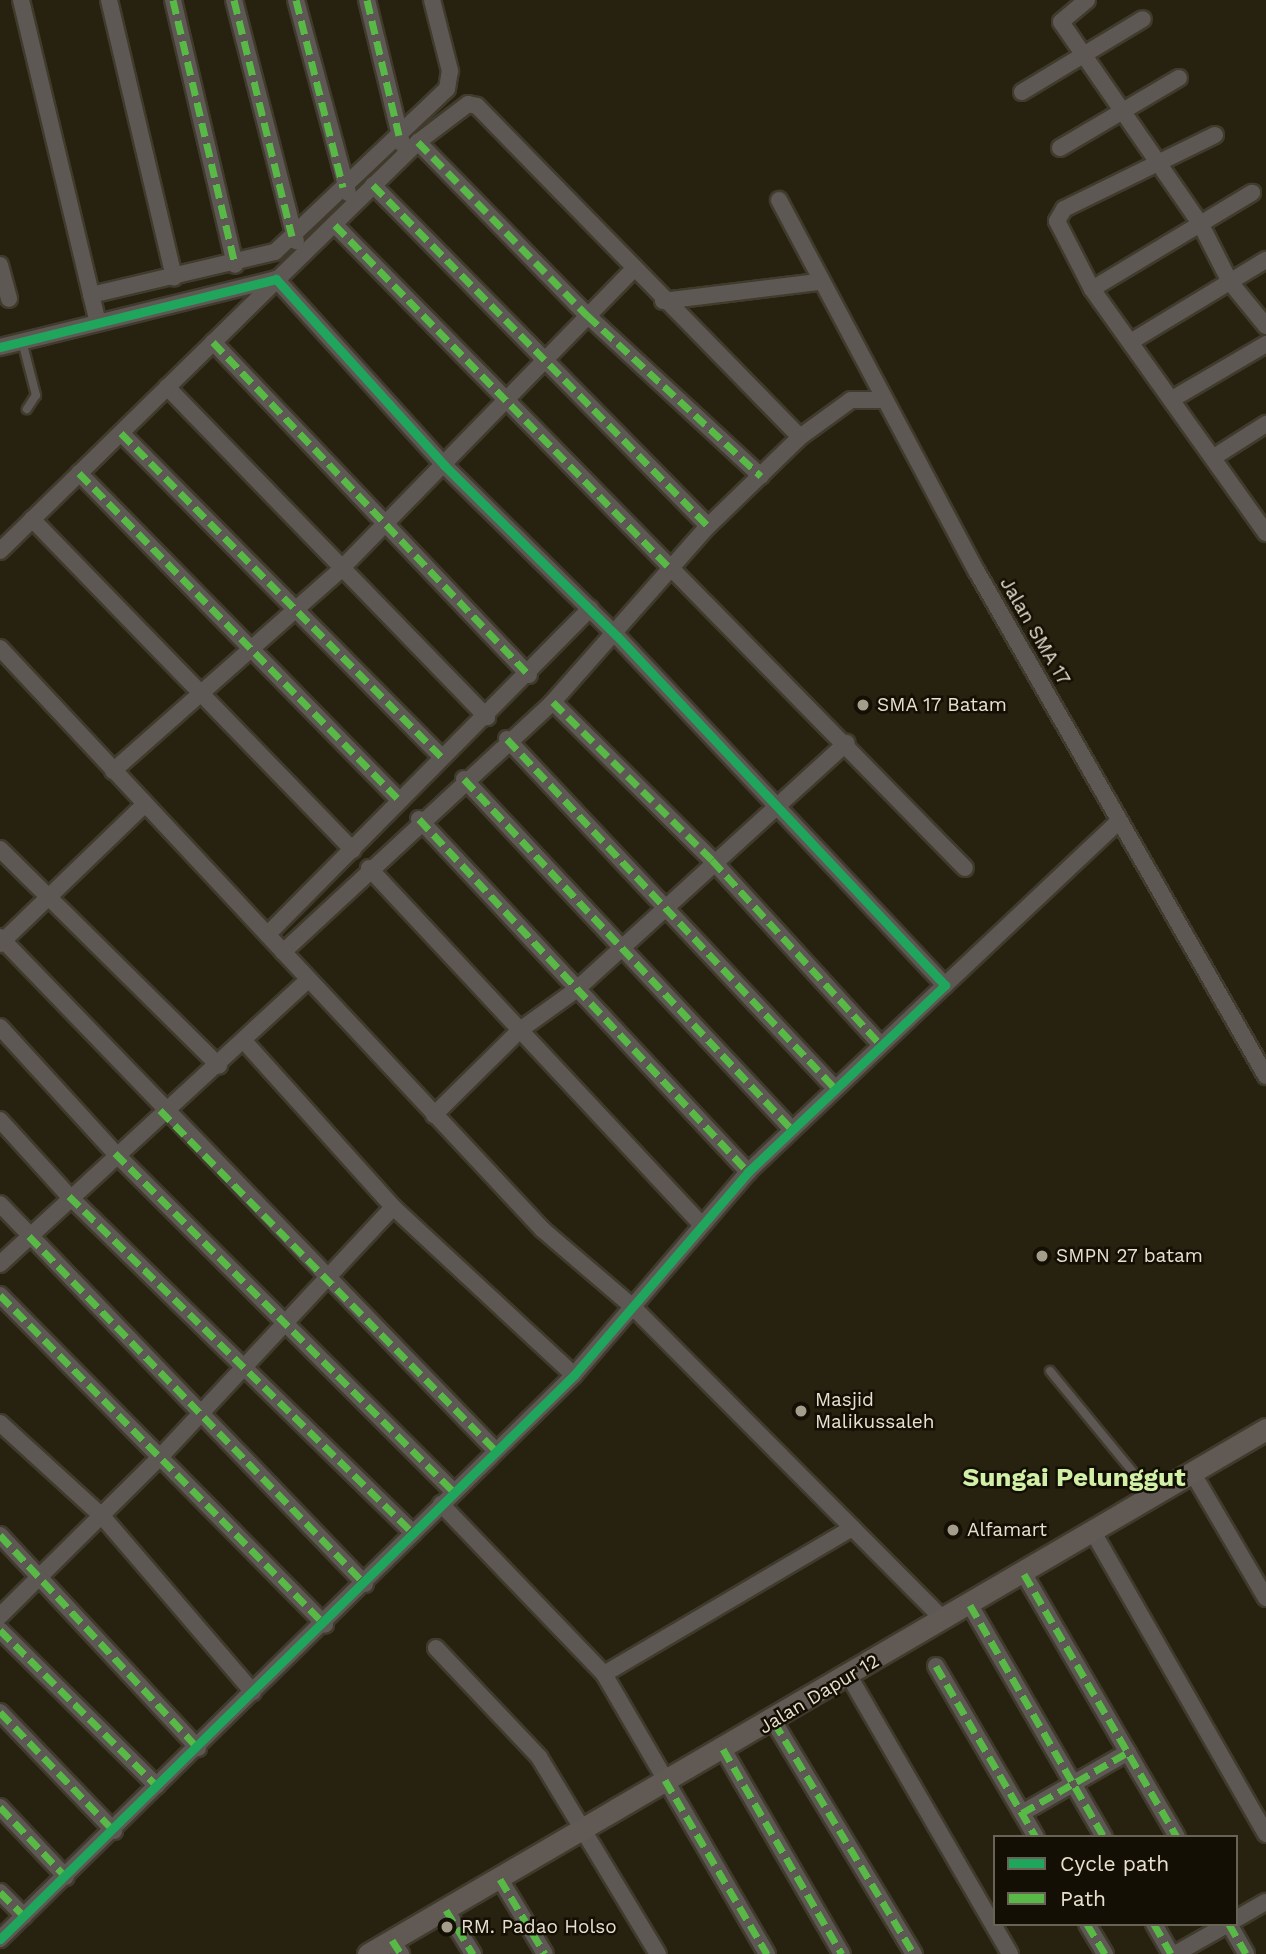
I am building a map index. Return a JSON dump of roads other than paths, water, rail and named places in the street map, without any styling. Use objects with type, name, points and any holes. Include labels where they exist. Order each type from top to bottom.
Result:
[{"type":"street","points":[[21,0],[97,319]]},
{"type":"street","points":[[109,0],[174,278]]},
{"type":"street","points":[[173,0],[235,265]]},
{"type":"street","points":[[234,0],[292,236],[305,252]]},
{"type":"street","points":[[296,0],[343,187],[355,204]]},
{"type":"street","points":[[367,0],[399,135],[587,315],[761,476]]},
{"type":"street","points":[[91,295],[235,265],[269,255],[292,236],[399,135],[450,80],[432,0]]},
{"type":"street","points":[[1087,0],[1061,22],[1201,225],[1230,282],[1266,326]]},
{"type":"street","points":[[1023,92],[1143,19]]},
{"type":"street","points":[[1060,148],[1179,78]]},
{"type":"street","points":[[0,551],[276,279],[459,106],[477,106],[663,301],[800,437]]},
{"type":"street","points":[[1215,135],[1161,166],[1064,209],[1057,221],[1092,289],[1174,398],[1213,457],[1260,508],[1266,533]]},
{"type":"street","points":[[373,185],[708,526]]},
{"type":"street","points":[[1092,289],[1252,193]]},
{"type":"street","name":"Jalan SMA 17","points":[[779,200],[818,282],[882,400],[1266,1076]]},
{"type":"street","points":[[335,225],[672,570],[846,743],[965,868]]},
{"type":"street","points":[[1132,341],[1266,260]]},
{"type":"street","points":[[0,265],[9,299]]},
{"type":"street","points":[[113,771],[205,696],[252,645],[339,571],[444,465],[504,396],[633,270]]},
{"type":"street","points":[[0,347],[97,319],[276,279]]},
{"type":"street","points":[[276,279],[444,465],[617,636],[945,985]]},
{"type":"street","points":[[663,301],[818,282]]},
{"type":"street","points":[[213,342],[387,521],[529,675]]},
{"type":"street","points":[[1174,398],[1266,344]]},
{"type":"street","points":[[167,387],[339,571],[487,717]]},
{"type":"street","points":[[283,952],[419,819],[507,739],[553,702],[617,636],[708,526],[800,437],[851,400],[882,400]]},
{"type":"street","points":[[1213,457],[1266,424]]},
{"type":"street","points":[[121,433],[298,607],[442,757]]},
{"type":"street","points":[[79,473],[252,645],[398,799]]},
{"type":"street","points":[[32,519],[353,850]]},
{"type":"street","points":[[268,934],[353,850],[398,799],[529,675],[590,609]]},
{"type":"street","points":[[0,648],[144,805],[268,934],[307,981],[543,1230],[634,1308],[943,1619]]},
{"type":"street","points":[[553,702],[712,860],[880,1043]]},
{"type":"street","points":[[507,739],[835,1088]]},
{"type":"street","points":[[435,1115],[520,1030],[577,989],[712,860],[846,743]]},
{"type":"street","points":[[464,779],[625,943],[791,1129]]},
{"type":"street","points":[[144,805],[49,900],[1,941],[160,1110],[330,1278],[495,1450]]},
{"type":"street","points":[[419,819],[748,1172]]},
{"type":"street","points":[[0,1939],[325,1625],[453,1491],[574,1375],[634,1308],[701,1224],[791,1129],[1119,821]]},
{"type":"street","points":[[0,849],[219,1066]]},
{"type":"street","points":[[369,868],[701,1224]]},
{"type":"street","points":[[0,1264],[160,1110],[219,1066],[307,981]]},
{"type":"street","points":[[0,1027],[115,1153],[284,1325],[453,1491]]},
{"type":"street","points":[[245,1042],[393,1208],[574,1375]]},
{"type":"street","points":[[0,1121],[69,1196],[412,1533]]},
{"type":"street","points":[[0,1204],[205,1411],[365,1584]]},
{"type":"street","points":[[0,1616],[205,1411],[393,1208]]},
{"type":"street","points":[[0,1295],[162,1455],[325,1625]]},
{"type":"street","points":[[0,1423],[102,1516],[253,1692]]},
{"type":"street","name":"Jalan Dapur 12","points":[[368,1954],[396,1947],[446,1910],[665,1780],[774,1722],[1266,1429]]},
{"type":"street","points":[[1192,1472],[1266,1598]]},
{"type":"street","points":[[441,1504],[604,1674],[767,1954]]},
{"type":"street","points":[[604,1674],[852,1528]]},
{"type":"street","points":[[1093,1532],[1266,1834]]},
{"type":"street","points":[[0,1535],[40,1574],[198,1748]]},
{"type":"street","points":[[1024,1574],[1176,1835]]},
{"type":"street","points":[[970,1605],[1103,1835]]},
{"type":"street","points":[[0,1630],[157,1786]]},
{"type":"street","points":[[436,1647],[539,1757],[586,1827],[658,1954]]},
{"type":"street","points":[[936,1666],[1035,1835]]},
{"type":"street","points":[[849,1676],[993,1925]]},
{"type":"street","points":[[0,1712],[114,1831]]},
{"type":"street","points":[[774,1722],[914,1954]]},
{"type":"street","points":[[723,1749],[842,1954]]},
{"type":"street","points":[[1022,1813],[1128,1752]]},
{"type":"street","points":[[0,1807],[66,1877]]},
{"type":"street","points":[[500,1879],[545,1954]]},
{"type":"street","points":[[0,1892],[24,1916]]},
{"type":"street","points":[[1238,1918],[1266,1902]]},
{"type":"street","points":[[446,1910],[473,1954]]},
{"type":"street","points":[[994,1926],[1010,1954]]},
{"type":"street","points":[[1088,1926],[1105,1954]]},
{"type":"street","points":[[1155,1926],[1173,1954],[1224,1926]]},
{"type":"street","points":[[1229,1926],[1246,1954]]},
{"type":"lane","points":[[22,341],[36,395],[27,409]]},
{"type":"lane","points":[[1050,1371],[1153,1496]]},
{"type":"place","name":"SMA 17 Batam","points":[[863,705]]},
{"type":"place","name":"SMPN 27 batam","points":[[1042,1256]]},
{"type":"place","name":"Masjid Malikussaleh","points":[[801,1411]]},
{"type":"place","name":"Alfamart","points":[[953,1530]]},
{"type":"place","name":"RM. Padao Holso","points":[[447,1927]]},
{"type":"district","name":"Sungai Pelunggut","points":[[1074,1478]]}]
